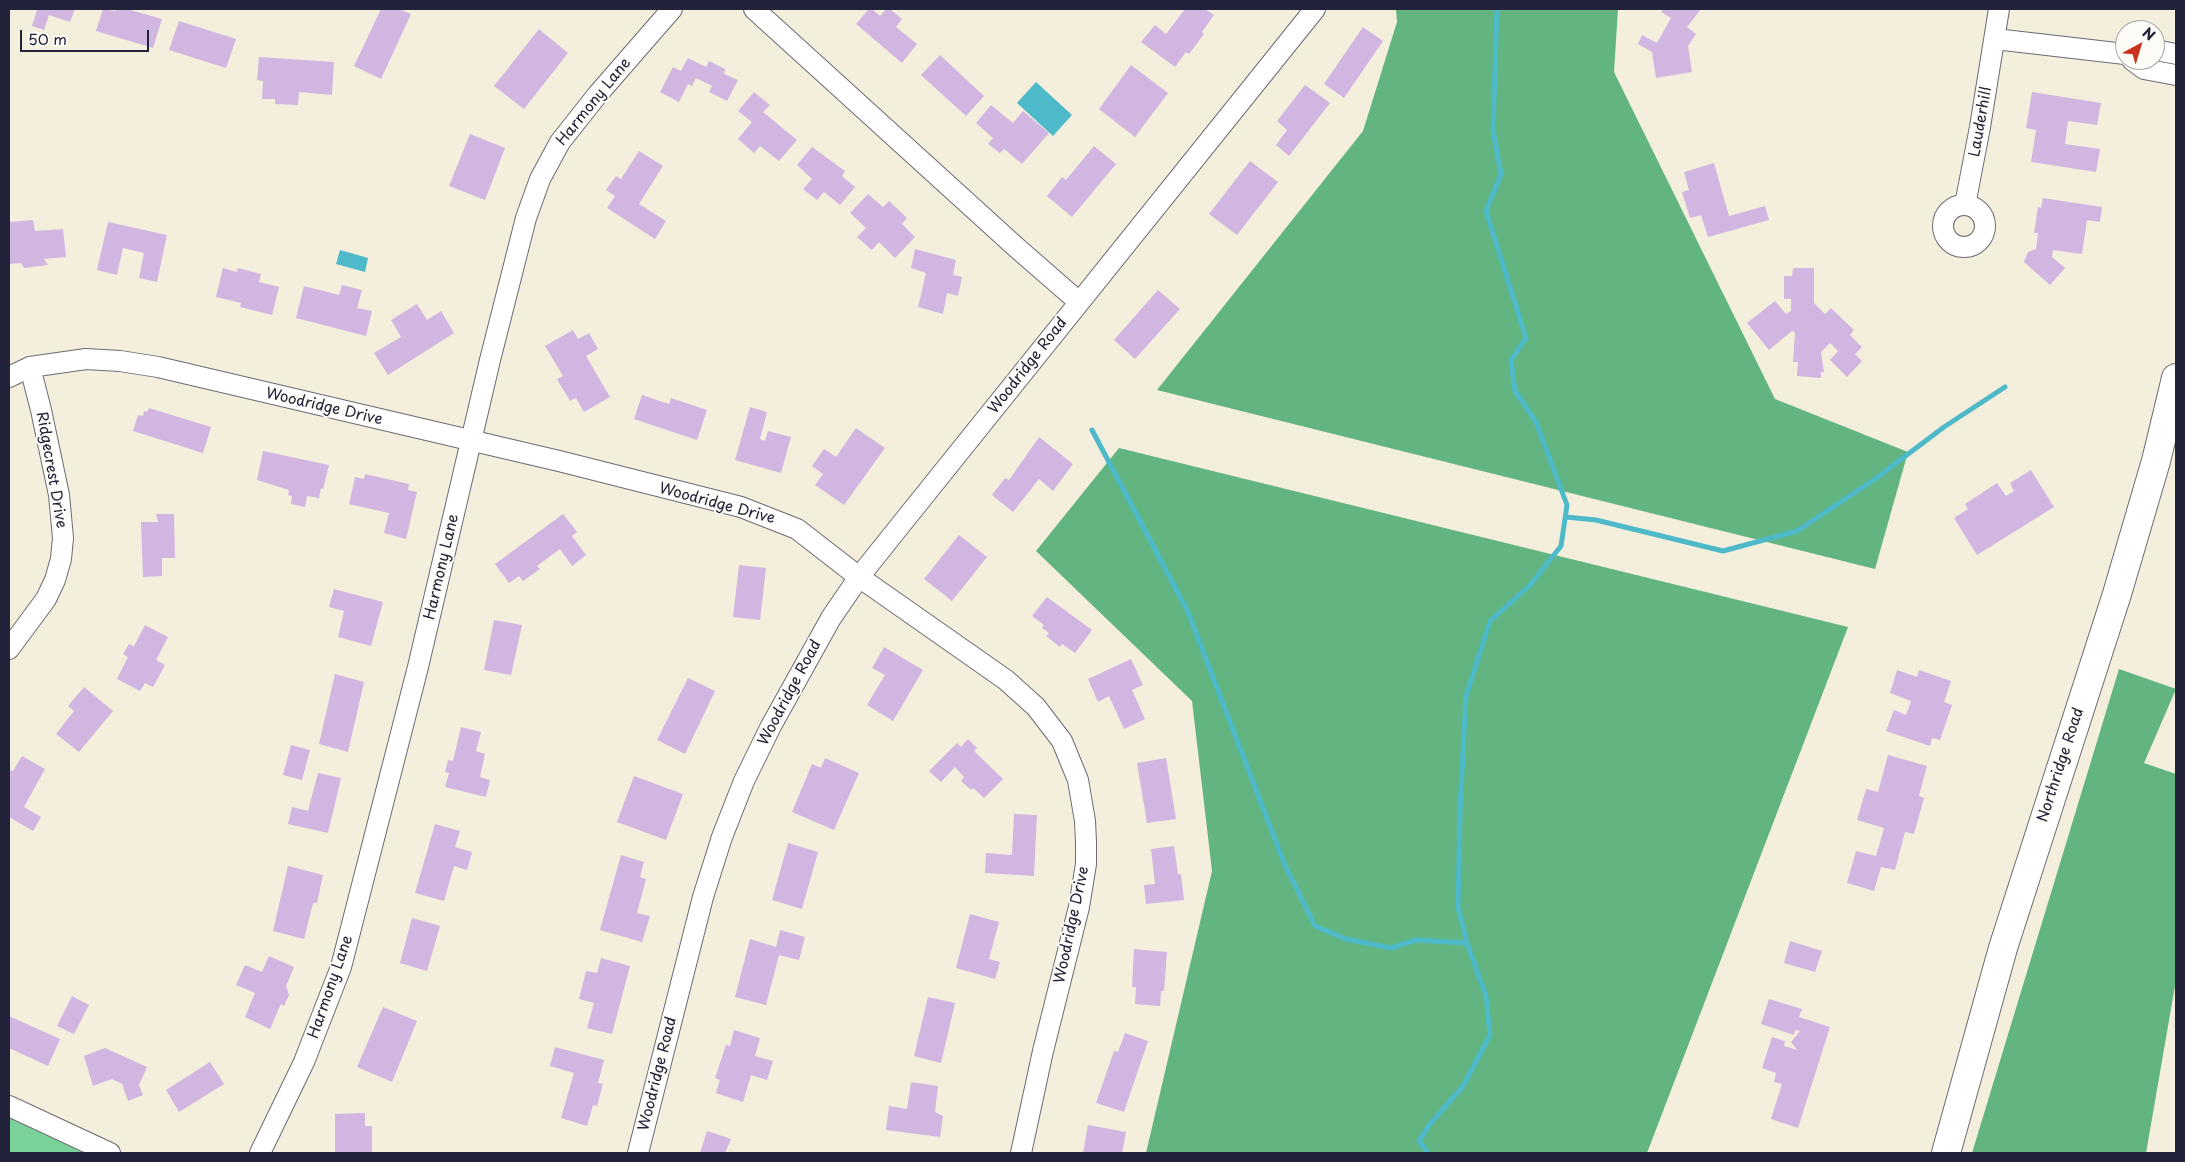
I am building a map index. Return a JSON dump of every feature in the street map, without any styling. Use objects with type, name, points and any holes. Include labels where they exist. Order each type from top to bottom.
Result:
[{"type":"main road","name":"Northridge Road","points":[[1946,1153],[2003,948],[2117,594],[2156,461],[2171,417],[2176,378]]},
{"type":"street","name":"Harmony Lane","points":[[260,1153],[304,1062],[341,966],[418,667],[526,218],[540,179],[560,142],[572,125],[672,9]]},
{"type":"street","points":[[754,9],[1079,302]]},
{"type":"street","name":"Woodridge Road","points":[[638,1153],[703,897],[722,837],[744,781],[800,671],[831,618],[859,577],[1079,302],[1248,95],[1315,9]]},
{"type":"street","name":"Lauderhill","points":[[1965,204],[1999,9]]},
{"type":"street","points":[[1995,39],[2115,53]]},
{"type":"street","points":[[2149,70],[2176,75]]},
{"type":"street","name":"Woodridge Drive","points":[[9,377],[30,367],[86,359],[120,361],[471,441],[741,507],[798,529],[859,577],[1006,680],[1050,723],[1062,741],[1078,780],[1086,821],[1086,864],[1078,907],[1043,1050],[1021,1153]]},
{"type":"street","name":"Ridgecrest Drive","points":[[9,649],[46,599],[55,580],[61,559],[63,538],[59,495],[30,367]]},
{"type":"street","points":[[9,1106],[110,1153]]},
{"type":"green space","points":[[1396,9],[1618,9],[1614,72],[1775,399],[1908,452],[1875,569],[1157,390],[1363,131],[1397,22]]},
{"type":"green space","points":[[1119,448],[1848,627],[1647,1153],[1146,1153],[1212,871],[1192,701],[1036,551]]},
{"type":"green space","points":[[2119,669],[2176,689],[2144,763],[2176,774],[2176,980],[2146,1153],[1972,1153]]},
{"type":"green space","points":[[9,1118],[85,1153],[9,1153]]},
{"type":"water","points":[[1036,82],[1072,115],[1053,136],[1017,103]]},
{"type":"water","points":[[340,250],[368,258],[365,272],[336,264]]},
{"type":"building","points":[[33,9],[75,9],[70,22],[49,15],[44,30],[32,26],[37,10]]},
{"type":"building","points":[[103,9],[115,11],[116,9],[127,9],[162,19],[153,48],[96,31]]},
{"type":"building","points":[[381,9],[400,9],[411,14],[381,79],[354,66]]},
{"type":"building","points":[[869,9],[872,9],[880,16],[886,9],[890,9],[902,19],[896,27],[917,44],[902,63],[856,24]]},
{"type":"building","points":[[1185,9],[1205,9],[1214,15],[1202,32],[1204,34],[1189,54],[1186,52],[1175,67],[1141,42],[1155,25],[1166,34]]},
{"type":"building","points":[[1663,9],[1701,9],[1687,27],[1696,34],[1688,46],[1692,72],[1656,78],[1652,52],[1638,44],[1642,35],[1657,43],[1671,18],[1661,12]]},
{"type":"building","points":[[179,21],[236,39],[226,68],[169,50]]},
{"type":"building","points":[[1363,27],[1383,41],[1344,98],[1324,84]]},
{"type":"building","points":[[539,29],[568,53],[524,109],[494,86]]},
{"type":"building","points":[[940,55],[984,96],[966,116],[921,75]]},
{"type":"building","points":[[259,57],[334,62],[332,95],[299,92],[298,105],[275,104],[275,99],[262,99],[263,81],[257,80]]},
{"type":"building","points":[[688,58],[706,67],[709,61],[725,69],[724,74],[738,80],[727,101],[709,92],[712,86],[696,78],[692,86],[688,84],[679,102],[660,92],[673,67],[681,71]]},
{"type":"building","points":[[1131,65],[1168,93],[1135,137],[1099,109]]},
{"type":"building","points":[[1305,85],[1330,103],[1289,156],[1276,145],[1287,130],[1277,121]]},
{"type":"building","points":[[754,92],[770,105],[763,112],[797,140],[779,161],[760,146],[754,153],[738,139],[752,122],[738,111]]},
{"type":"building","points":[[2032,92],[2101,103],[2097,125],[2068,121],[2065,144],[2100,149],[2096,172],[2031,162],[2036,130],[2026,128]]},
{"type":"building","points":[[991,105],[1013,123],[1023,111],[1049,133],[1022,164],[1004,149],[1000,153],[988,144],[993,138],[976,123]]},
{"type":"building","points":[[470,134],[505,148],[485,200],[449,186]]},
{"type":"building","points":[[1094,146],[1116,164],[1072,217],[1047,196],[1062,177],[1066,180]]},
{"type":"building","points":[[812,147],[845,171],[842,176],[855,187],[840,205],[824,192],[817,200],[803,189],[812,179],[797,165]]},
{"type":"building","points":[[639,151],[663,166],[639,204],[666,221],[655,239],[607,208],[615,196],[606,190],[616,176],[621,179]]},
{"type":"building","points":[[1250,161],[1278,182],[1237,235],[1209,214]]},
{"type":"building","points":[[1714,163],[1729,216],[1765,206],[1769,220],[1708,237],[1701,215],[1690,218],[1682,192],[1689,190],[1684,172]]},
{"type":"building","points":[[868,194],[883,207],[889,201],[907,218],[902,224],[915,237],[895,258],[879,242],[872,250],[857,237],[866,228],[850,213]]},
{"type":"building","points":[[2043,198],[2102,207],[2100,222],[2087,220],[2082,254],[2053,250],[2052,257],[2065,268],[2050,285],[2024,262],[2028,252],[2036,249],[2038,233],[2034,233],[2038,207],[2041,208]]},
{"type":"building","points":[[33,220],[35,231],[63,229],[66,257],[44,259],[48,265],[24,268],[21,263],[9,264],[10,222]]},
{"type":"building","points":[[108,222],[167,235],[157,282],[139,278],[144,253],[123,248],[117,275],[97,270]]},
{"type":"building","points":[[915,249],[956,260],[953,275],[962,277],[958,296],[947,293],[943,314],[918,307],[926,273],[911,268]]},
{"type":"building","points":[[223,268],[237,272],[238,268],[261,274],[259,282],[279,287],[272,315],[240,307],[241,303],[216,297]]},
{"type":"building","points":[[1793,268],[1814,268],[1814,303],[1825,314],[1831,308],[1854,330],[1850,335],[1862,347],[1855,354],[1862,361],[1847,377],[1830,360],[1838,351],[1830,343],[1821,352],[1824,372],[1821,372],[1821,378],[1797,376],[1798,362],[1793,362],[1795,333],[1792,331],[1769,350],[1747,323],[1775,301],[1786,314],[1791,311],[1791,299],[1784,299],[1784,276],[1792,276]]},
{"type":"building","points":[[342,285],[362,290],[357,308],[372,311],[366,336],[296,318],[304,286],[339,295]]},
{"type":"building","points":[[1158,290],[1180,309],[1135,359],[1114,340]]},
{"type":"building","points":[[417,304],[427,320],[441,311],[454,333],[388,375],[374,353],[401,337],[391,320]]},
{"type":"building","points":[[573,330],[578,339],[589,333],[598,349],[586,356],[610,397],[584,412],[576,398],[570,401],[557,379],[563,376],[545,346]]},
{"type":"building","points":[[642,395],[669,404],[671,398],[707,410],[697,440],[634,419]]},
{"type":"building","points":[[750,407],[767,412],[760,439],[765,441],[768,431],[791,437],[781,473],[735,460]]},
{"type":"building","points":[[149,408],[211,427],[203,453],[133,431],[138,415],[143,416],[144,411],[147,412]]},
{"type":"building","points":[[856,428],[885,448],[844,505],[815,485],[823,474],[812,466],[824,449],[836,457]]},
{"type":"building","points":[[1039,437],[1073,464],[1053,491],[1039,479],[1013,512],[992,495],[1005,478],[1009,480]]},
{"type":"building","points":[[263,451],[329,465],[319,498],[307,496],[305,507],[291,504],[292,496],[288,495],[289,490],[257,480]]},
{"type":"building","points":[[2031,470],[2054,507],[1977,555],[1954,518],[1968,509],[1965,504],[1997,483],[2006,496],[2014,491],[2010,483]]},
{"type":"building","points":[[365,474],[409,484],[408,490],[417,492],[406,539],[384,533],[389,513],[349,504],[355,477],[364,479]]},
{"type":"building","points":[[156,514],[174,514],[175,558],[162,558],[162,576],[143,577],[141,522],[158,522]]},
{"type":"building","points":[[563,514],[577,532],[572,536],[586,555],[572,566],[560,549],[537,566],[540,569],[523,581],[519,576],[509,583],[495,564]]},
{"type":"building","points":[[959,535],[987,557],[952,601],[924,579]]},
{"type":"building","points":[[739,565],[766,568],[760,620],[733,617]]},
{"type":"building","points":[[334,589],[383,602],[371,646],[338,637],[344,611],[329,607]]},
{"type":"building","points":[[1047,597],[1092,630],[1075,653],[1062,644],[1060,647],[1046,636],[1049,633],[1042,628],[1044,625],[1032,616]]},
{"type":"building","points":[[494,620],[522,625],[511,675],[484,670]]},
{"type":"building","points":[[145,625],[168,637],[156,660],[165,665],[153,687],[145,683],[140,691],[117,679],[128,657],[123,654],[129,644],[134,646]]},
{"type":"building","points":[[884,647],[923,670],[893,721],[867,705],[885,675],[872,668]]},
{"type":"building","points":[[1131,659],[1143,685],[1132,690],[1145,719],[1124,729],[1109,696],[1098,702],[1088,679]]},
{"type":"building","points":[[1897,670],[1917,677],[1919,670],[1951,681],[1944,702],[1952,705],[1940,740],[1932,738],[1930,746],[1886,731],[1894,710],[1906,715],[1911,701],[1890,693]]},
{"type":"building","points":[[335,674],[364,682],[348,752],[319,744]]},
{"type":"building","points":[[688,678],[715,691],[685,754],[657,740]]},
{"type":"building","points":[[84,687],[113,711],[79,752],[56,734],[74,711],[68,706]]},
{"type":"building","points":[[461,727],[481,732],[476,751],[485,754],[480,777],[490,780],[486,797],[445,787],[449,773],[445,772],[448,760],[453,761]]},
{"type":"building","points":[[968,739],[977,748],[974,751],[1003,779],[984,798],[973,788],[971,790],[961,781],[964,777],[955,767],[941,782],[929,771],[957,743],[961,747]]},
{"type":"building","points":[[291,745],[310,750],[302,780],[283,775]]},
{"type":"building","points":[[1888,755],[1927,766],[1919,796],[1924,798],[1914,834],[1905,832],[1895,870],[1881,867],[1874,891],[1847,883],[1856,851],[1876,856],[1884,828],[1857,820],[1866,789],[1878,792]]},
{"type":"building","points":[[22,756],[45,769],[24,807],[41,817],[33,831],[9,817],[9,773],[11,770],[13,771]]},
{"type":"building","points":[[825,758],[859,773],[834,830],[792,812],[812,764],[821,768]]},
{"type":"building","points":[[1166,758],[1176,819],[1147,823],[1137,763]]},
{"type":"building","points":[[318,773],[341,778],[328,833],[288,824],[292,807],[308,811]]},
{"type":"building","points":[[634,776],[683,794],[666,840],[617,822]]},
{"type":"building","points":[[1014,814],[1037,815],[1034,876],[985,873],[986,853],[1012,855]]},
{"type":"building","points":[[435,824],[460,831],[455,847],[472,852],[467,870],[454,866],[444,901],[415,893]]},
{"type":"building","points":[[788,843],[818,852],[802,909],[772,900]]},
{"type":"building","points":[[1174,846],[1178,874],[1181,874],[1184,900],[1146,904],[1144,885],[1155,884],[1151,849]]},
{"type":"building","points":[[621,855],[644,862],[640,877],[646,879],[637,913],[650,916],[642,942],[600,930]]},
{"type":"building","points":[[288,866],[323,875],[317,903],[313,903],[304,939],[273,931]]},
{"type":"building","points":[[970,914],[999,922],[989,959],[1000,962],[995,979],[956,968]]},
{"type":"building","points":[[412,918],[440,926],[427,971],[400,963]]},
{"type":"building","points":[[780,930],[805,937],[799,960],[779,955],[766,1005],[735,997],[750,939],[776,947]]},
{"type":"building","points":[[1790,941],[1822,951],[1815,972],[1784,963]]},
{"type":"building","points":[[1134,949],[1167,952],[1164,991],[1161,991],[1160,1006],[1135,1004],[1136,987],[1132,987]]},
{"type":"building","points":[[269,956],[294,967],[286,986],[289,995],[284,1006],[281,1004],[270,1029],[245,1017],[255,993],[236,985],[245,965],[262,972]]},
{"type":"building","points":[[601,958],[630,966],[612,1034],[587,1028],[594,1003],[579,999],[586,971],[597,973]]},
{"type":"building","points":[[72,996],[89,1005],[74,1034],[57,1026]]},
{"type":"building","points":[[928,997],[955,1003],[941,1063],[914,1056]]},
{"type":"building","points":[[1769,999],[1802,1009],[1799,1017],[1830,1027],[1798,1128],[1771,1119],[1782,1084],[1774,1082],[1776,1073],[1762,1068],[1772,1037],[1785,1041],[1784,1046],[1797,1050],[1791,1042],[1800,1031],[1795,1030],[1794,1035],[1761,1024]]},
{"type":"building","points":[[383,1007],[417,1021],[392,1082],[357,1067]]},
{"type":"building","points":[[9,1016],[60,1039],[48,1066],[9,1048]]},
{"type":"building","points":[[734,1030],[760,1038],[755,1056],[773,1061],[767,1080],[751,1075],[743,1102],[716,1093],[720,1080],[715,1078],[726,1045],[730,1046]]},
{"type":"building","points":[[1125,1033],[1148,1041],[1124,1112],[1096,1103],[1114,1051],[1118,1052]]},
{"type":"building","points":[[555,1047],[604,1060],[598,1083],[603,1084],[597,1106],[593,1105],[587,1126],[561,1118],[574,1073],[550,1066]]},
{"type":"building","points":[[105,1048],[147,1067],[139,1085],[143,1095],[128,1101],[122,1084],[112,1079],[93,1086],[84,1056]]},
{"type":"building","points":[[210,1062],[224,1084],[179,1112],[166,1090]]},
{"type":"building","points":[[911,1082],[938,1086],[935,1112],[943,1116],[940,1137],[886,1130],[889,1106],[907,1109]]},
{"type":"building","points":[[365,1113],[365,1126],[372,1126],[372,1153],[335,1153],[335,1114]]},
{"type":"building","points":[[1088,1125],[1126,1132],[1122,1153],[1083,1153]]},
{"type":"building","points":[[707,1131],[731,1139],[725,1153],[700,1153]]},
{"type":"waterway","points":[[1428,1153],[1419,1141],[1430,1124],[1463,1086],[1490,1035],[1486,996],[1467,943],[1458,907],[1460,809],[1466,696],[1490,621],[1530,585],[1561,546],[1567,505],[1536,422],[1515,391],[1511,360],[1526,338],[1486,211],[1501,174],[1493,130],[1497,9]]},
{"type":"waterway","points":[[1566,517],[1596,520],[1723,551],[1797,531],[1875,479],[1944,427],[2005,387]]},
{"type":"waterway","points":[[1092,430],[1188,612],[1284,863],[1315,926],[1346,939],[1391,948],[1416,940],[1467,943]]}]
